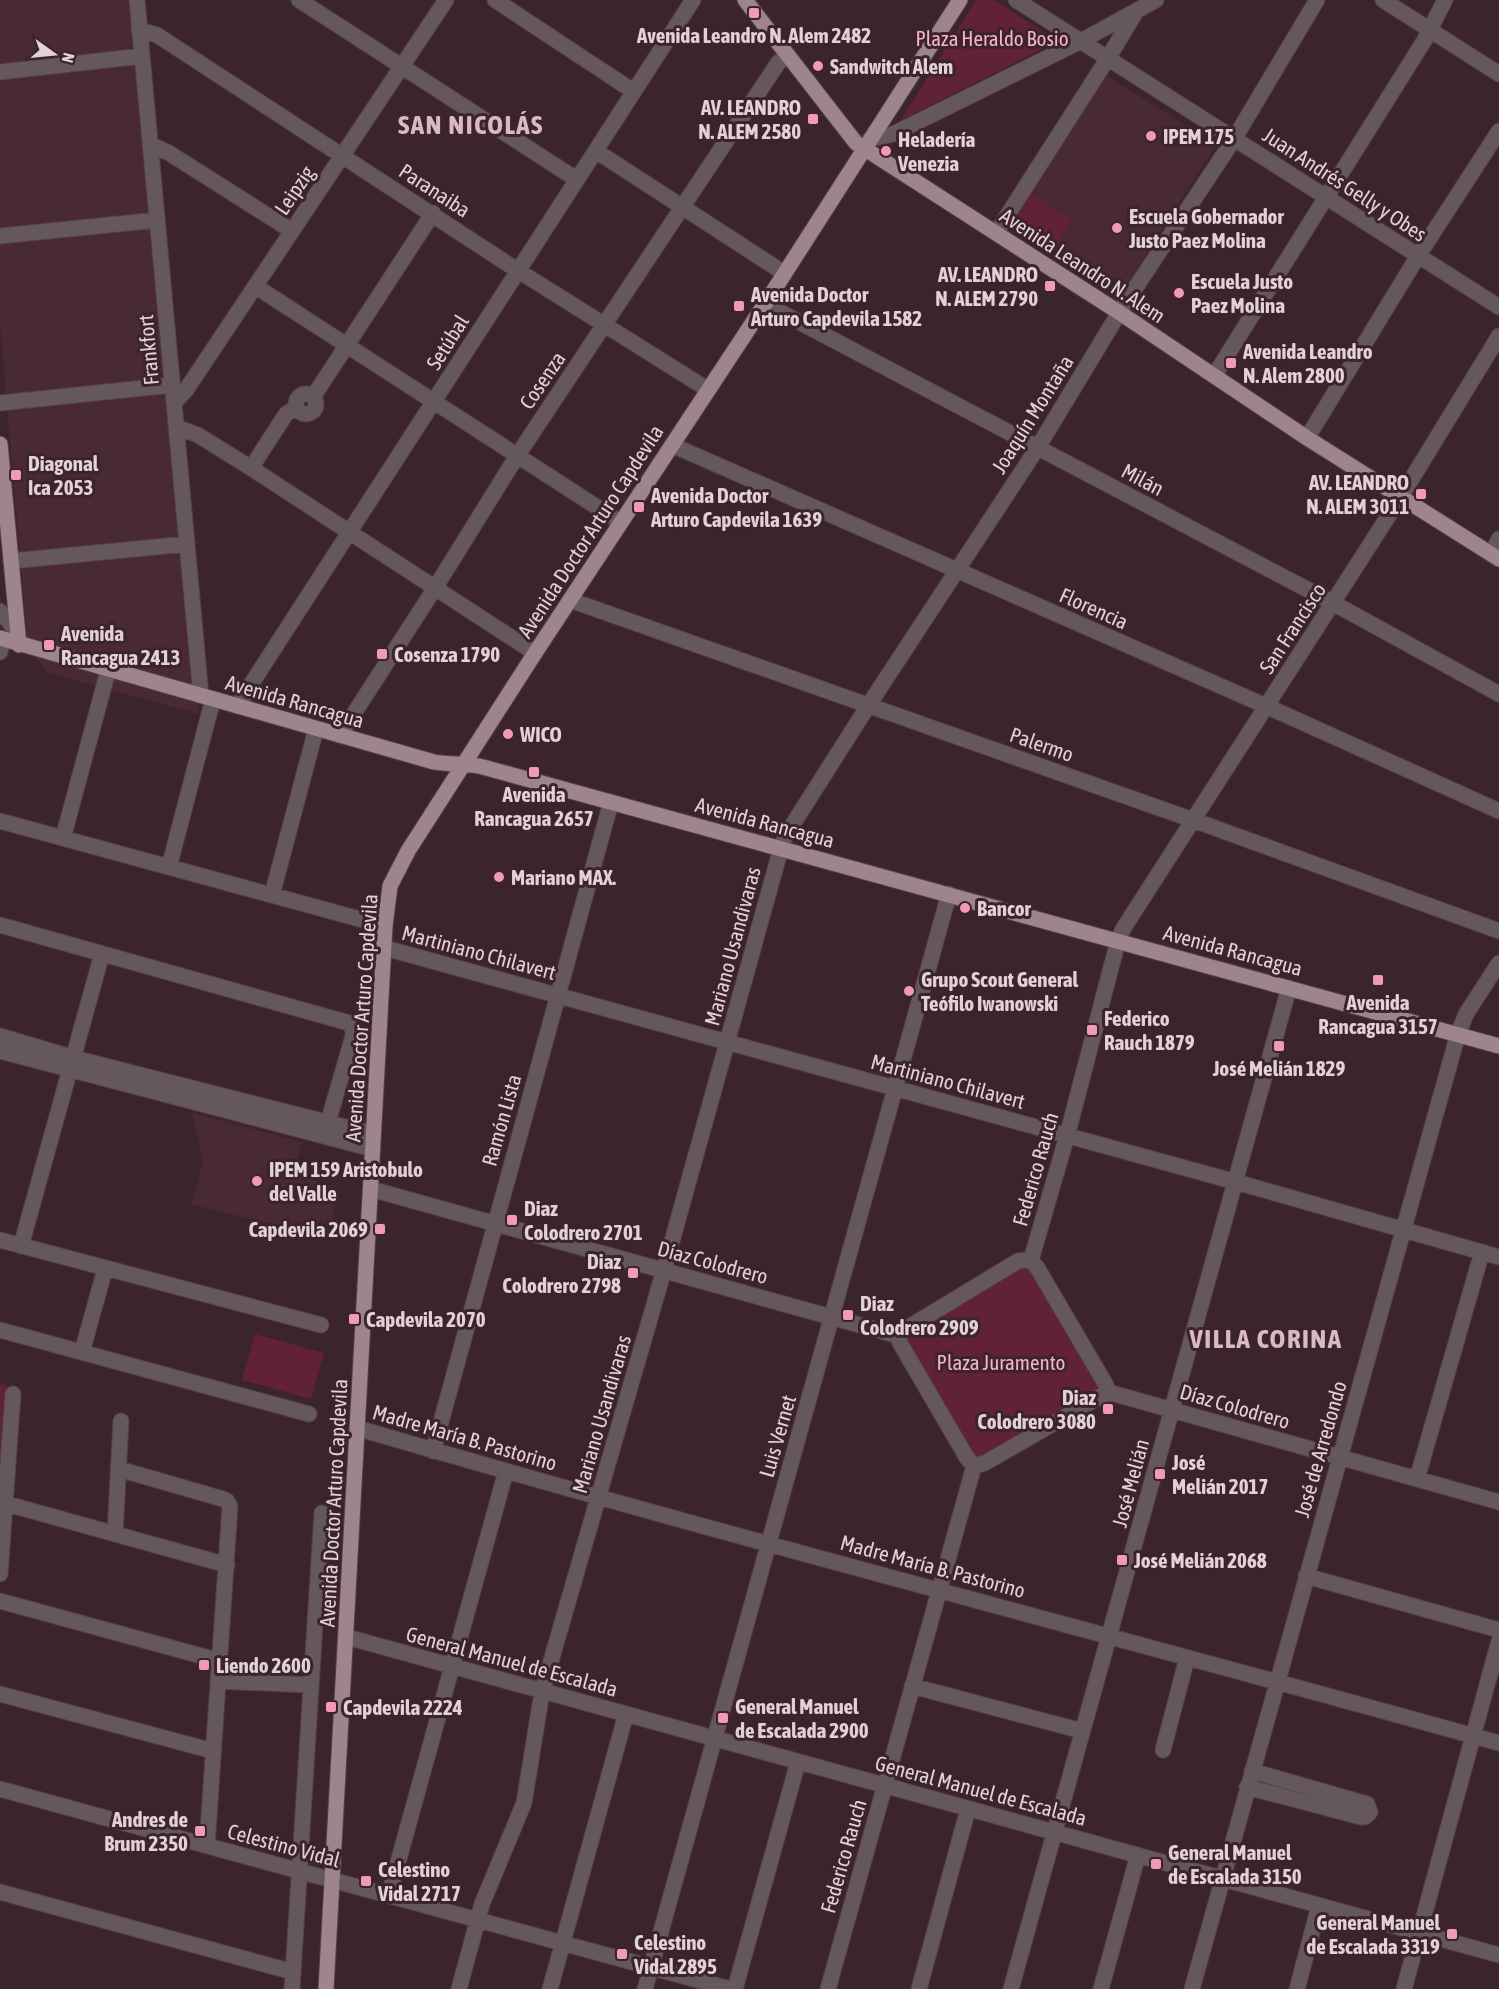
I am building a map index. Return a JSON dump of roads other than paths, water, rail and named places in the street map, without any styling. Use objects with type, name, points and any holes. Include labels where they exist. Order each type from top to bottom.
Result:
[{"type":"main road","name":"Avenida Doctor Arturo Capdevila","points":[[326,1989],[385,926],[390,886],[463,763],[765,304],[960,0]]},
{"type":"main road","name":"Avenida Leandro N. Alem","points":[[748,1],[856,143],[867,144],[996,233],[1307,438],[1495,557]]},
{"type":"main road","points":[[0,444],[4,537],[11,561],[8,641]]},
{"type":"main road","name":"Avenida Rancagua","points":[[8,641],[434,762],[463,763],[483,767],[1499,1046]]},
{"type":"street","name":"Frankfort","points":[[137,0],[187,544],[207,698]]},
{"type":"street","points":[[299,0],[576,179]]},
{"type":"street","name":"Leipzig","points":[[175,402],[186,390],[446,0]]},
{"type":"street","points":[[495,0],[633,91]]},
{"type":"street","name":"Setúbal","points":[[237,706],[693,0]]},
{"type":"street","name":"Juan Andrés Gelly y Obes","points":[[1016,0],[1499,307]]},
{"type":"street","points":[[867,144],[893,134],[1081,41],[1140,5],[1156,0]]},
{"type":"street","name":"Joaquín Montaña","points":[[781,848],[786,834],[868,705],[1038,447],[1120,313],[1234,139],[1317,0]]},
{"type":"street","points":[[1383,0],[1499,74]]},
{"type":"street","points":[[1214,376],[1430,30],[1445,0]]},
{"type":"street","points":[[996,233],[1140,5]]},
{"type":"street","name":"Paranaiba","points":[[139,30],[157,35],[433,213],[517,270],[707,389]]},
{"type":"street","name":"Cosenza","points":[[340,735],[517,456],[778,63],[788,55]]},
{"type":"street","points":[[0,72],[142,56]]},
{"type":"street","points":[[1307,438],[1418,256],[1499,131]]},
{"type":"street","points":[[150,144],[169,153],[292,231]]},
{"type":"street","points":[[596,151],[784,273]]},
{"type":"street","points":[[251,468],[286,414],[296,408],[303,414],[313,412],[316,406],[313,397],[433,213]]},
{"type":"street","points":[[0,236],[157,220]]},
{"type":"street","points":[[255,286],[620,522]]},
{"type":"street","name":"Milán","points":[[765,304],[1333,603],[1499,694]]},
{"type":"street","name":"San Francisco","points":[[1118,940],[1125,925],[1400,498],[1499,336]]},
{"type":"street","points":[[0,403],[172,385]]},
{"type":"street","points":[[176,427],[198,435],[251,468],[535,652]]},
{"type":"street","name":"Florencia","points":[[672,446],[1266,706],[1499,811]]},
{"type":"street","points":[[1495,557],[1499,539]]},
{"type":"street","points":[[11,561],[187,544]]},
{"type":"street","name":"Palermo","points":[[570,600],[1193,820],[1499,931]]},
{"type":"street","points":[[0,611],[8,641]]},
{"type":"street","points":[[63,838],[108,671]]},
{"type":"street","points":[[169,867],[207,698]]},
{"type":"street","points":[[272,895],[316,729]]},
{"type":"street","name":"Ramón Lista","points":[[433,1451],[611,802]]},
{"type":"street","name":"Martiniano Chilavert","points":[[0,821],[385,926]]},
{"type":"street","name":"Mariano Usandivaras","points":[[459,1989],[487,1890],[524,1803],[542,1692],[664,1270],[781,848]]},
{"type":"street","name":"Luis Vernet","points":[[645,1989],[949,894]]},
{"type":"street","points":[[0,925],[345,1020],[352,1026],[353,1036],[326,1129]]},
{"type":"street","name":"Federico Rauch","points":[[899,1336],[904,1330],[1018,1261],[1031,1260],[1067,1136],[1118,940]]},
{"type":"street","name":"Martiniano Chilavert","points":[[385,948],[1236,1182],[1499,1257]]},
{"type":"street","points":[[21,1246],[102,954]]},
{"type":"street","name":"José de Arredondo","points":[[1192,1989],[1458,1034],[1466,1014],[1499,963]]},
{"type":"street","name":"José Melián","points":[[1011,1989],[1289,988]]},
{"type":"street","points":[[0,1036],[72,1064]]},
{"type":"street","points":[[0,1051],[72,1064],[326,1129],[373,1134]]},
{"type":"street","points":[[326,1129],[373,1149]]},
{"type":"street","name":"Díaz Colodrero","points":[[371,1189],[899,1336]]},
{"type":"street","points":[[0,1240],[321,1325]]},
{"type":"street","points":[[1418,1479],[1482,1252]]},
{"type":"street","points":[[899,1336],[900,1342],[927,1391],[967,1458],[974,1466],[985,1463],[1108,1392],[1031,1260]]},
{"type":"street","points":[[82,1352],[105,1269]]},
{"type":"street","points":[[0,1330],[309,1414]]},
{"type":"street","name":"Díaz Colodrero","points":[[1108,1392],[1499,1502]]},
{"type":"street","points":[[0,1574],[2,1501],[13,1394]]},
{"type":"street","points":[[115,1534],[122,1421]]},
{"type":"street","name":"Madre María B. Pastorino","points":[[357,1428],[768,1544],[1110,1635],[1499,1743]]},
{"type":"street","name":"Federico Rauch","points":[[828,1989],[974,1466]]},
{"type":"street","points":[[119,1469],[227,1501],[230,1506],[207,1846]]},
{"type":"street","points":[[389,1895],[506,1471]]},
{"type":"street","points":[[2,1501],[227,1564]]},
{"type":"street","points":[[292,1989],[322,1513]]},
{"type":"street","points":[[1306,1576],[1499,1630]]},
{"type":"street","points":[[0,1601],[220,1661]]},
{"type":"street","name":"General Manuel de Escalada","points":[[346,1637],[1499,1955]]},
{"type":"street","points":[[1404,1989],[1499,1641]]},
{"type":"street","points":[[1163,1750],[1187,1658]]},
{"type":"street","points":[[218,1681],[311,1685]]},
{"type":"street","points":[[912,1686],[1082,1731]]},
{"type":"street","points":[[0,1694],[213,1751]]},
{"type":"street","points":[[550,1989],[626,1714]]},
{"type":"street","points":[[735,1989],[798,1762]]},
{"type":"street","points":[[1247,1787],[1361,1817],[1365,1817],[1370,1812],[1367,1804],[1252,1771]]},
{"type":"street","name":"Celestino Vidal","points":[[0,1789],[730,1989]]},
{"type":"street","points":[[919,1989],[968,1809]]},
{"type":"street","points":[[1101,1989],[1138,1855]]},
{"type":"street","points":[[0,1892],[293,1972]]},
{"type":"street","points":[[1297,1989],[1319,1906]]},
{"type":"place","name":"Avenida Leandro N. Alem 2482","points":[[754,13]]},
{"type":"place","name":"Sandwitch Alem","points":[[818,66]]},
{"type":"place","name":"AV. LEANDRO N. ALEM 2580","points":[[813,119]]},
{"type":"place","name":"IPEM 175","points":[[1151,136]]},
{"type":"place","name":"Heladería Venezia","points":[[886,151]]},
{"type":"place","name":"Escuela Gobernador Justo Paez Molina","points":[[1117,228]]},
{"type":"place","name":"AV. LEANDRO N. ALEM 2790","points":[[1050,286]]},
{"type":"place","name":"Escuela Justo Paez Molina","points":[[1179,293]]},
{"type":"place","name":"Avenida Doctor Arturo Capdevila 1582","points":[[739,306]]},
{"type":"place","name":"Avenida Leandro N. Alem 2800","points":[[1231,363]]},
{"type":"place","name":"Diagonal Ica 2053","points":[[16,475]]},
{"type":"place","name":"AV. LEANDRO N. ALEM 3011","points":[[1421,494]]},
{"type":"place","name":"Avenida Doctor Arturo Capdevila 1639","points":[[639,507]]},
{"type":"place","name":"Avenida Rancagua 2413","points":[[49,645]]},
{"type":"place","name":"Cosenza 1790","points":[[382,654]]},
{"type":"place","name":"WICO","points":[[508,734]]},
{"type":"place","name":"Avenida Rancagua 2657","points":[[534,772]]},
{"type":"place","name":"Mariano MAX.","points":[[499,877]]},
{"type":"place","name":"Bancor","points":[[965,908]]},
{"type":"place","name":"Avenida Rancagua 3157","points":[[1378,980]]},
{"type":"place","name":"Grupo Scout General Teófilo Iwanowski","points":[[909,991]]},
{"type":"place","name":"Federico Rauch 1879","points":[[1092,1030]]},
{"type":"place","name":"José Melián 1829","points":[[1279,1046]]},
{"type":"place","name":"IPEM 159 Aristobulo del Valle","points":[[257,1181]]},
{"type":"place","name":"Diaz Colodrero 2701","points":[[512,1220]]},
{"type":"place","name":"Capdevila 2069","points":[[380,1229]]},
{"type":"place","name":"Diaz Colodrero 2798","points":[[633,1273]]},
{"type":"place","name":"Diaz Colodrero 2909","points":[[848,1315]]},
{"type":"place","name":"Capdevila 2070","points":[[354,1319]]},
{"type":"place","name":"Diaz Colodrero 3080","points":[[1108,1409]]},
{"type":"place","name":"José Melián 2017","points":[[1160,1474]]},
{"type":"place","name":"José Melián 2068","points":[[1122,1560]]},
{"type":"place","name":"Liendo 2600","points":[[204,1665]]},
{"type":"place","name":"Capdevila 2224","points":[[331,1707]]},
{"type":"place","name":"General Manuel de Escalada 2900","points":[[723,1718]]},
{"type":"place","name":"Andres de Brum 2350","points":[[200,1831]]},
{"type":"place","name":"General Manuel de Escalada 3150","points":[[1156,1864]]},
{"type":"place","name":"Celestino Vidal 2717","points":[[366,1881]]},
{"type":"place","name":"General Manuel de Escalada 3319","points":[[1452,1934]]},
{"type":"place","name":"Celestino Vidal 2895","points":[[622,1954]]},
{"type":"district","name":"SAN NICOLÁS","points":[[471,124]]},
{"type":"district","name":"VILLA CORINA","points":[[1266,1338]]},
{"type":"park label","name":"Plaza Heraldo Bosio","points":[[992,38]]},
{"type":"park label","name":"Plaza Juramento","points":[[1001,1362]]}]
